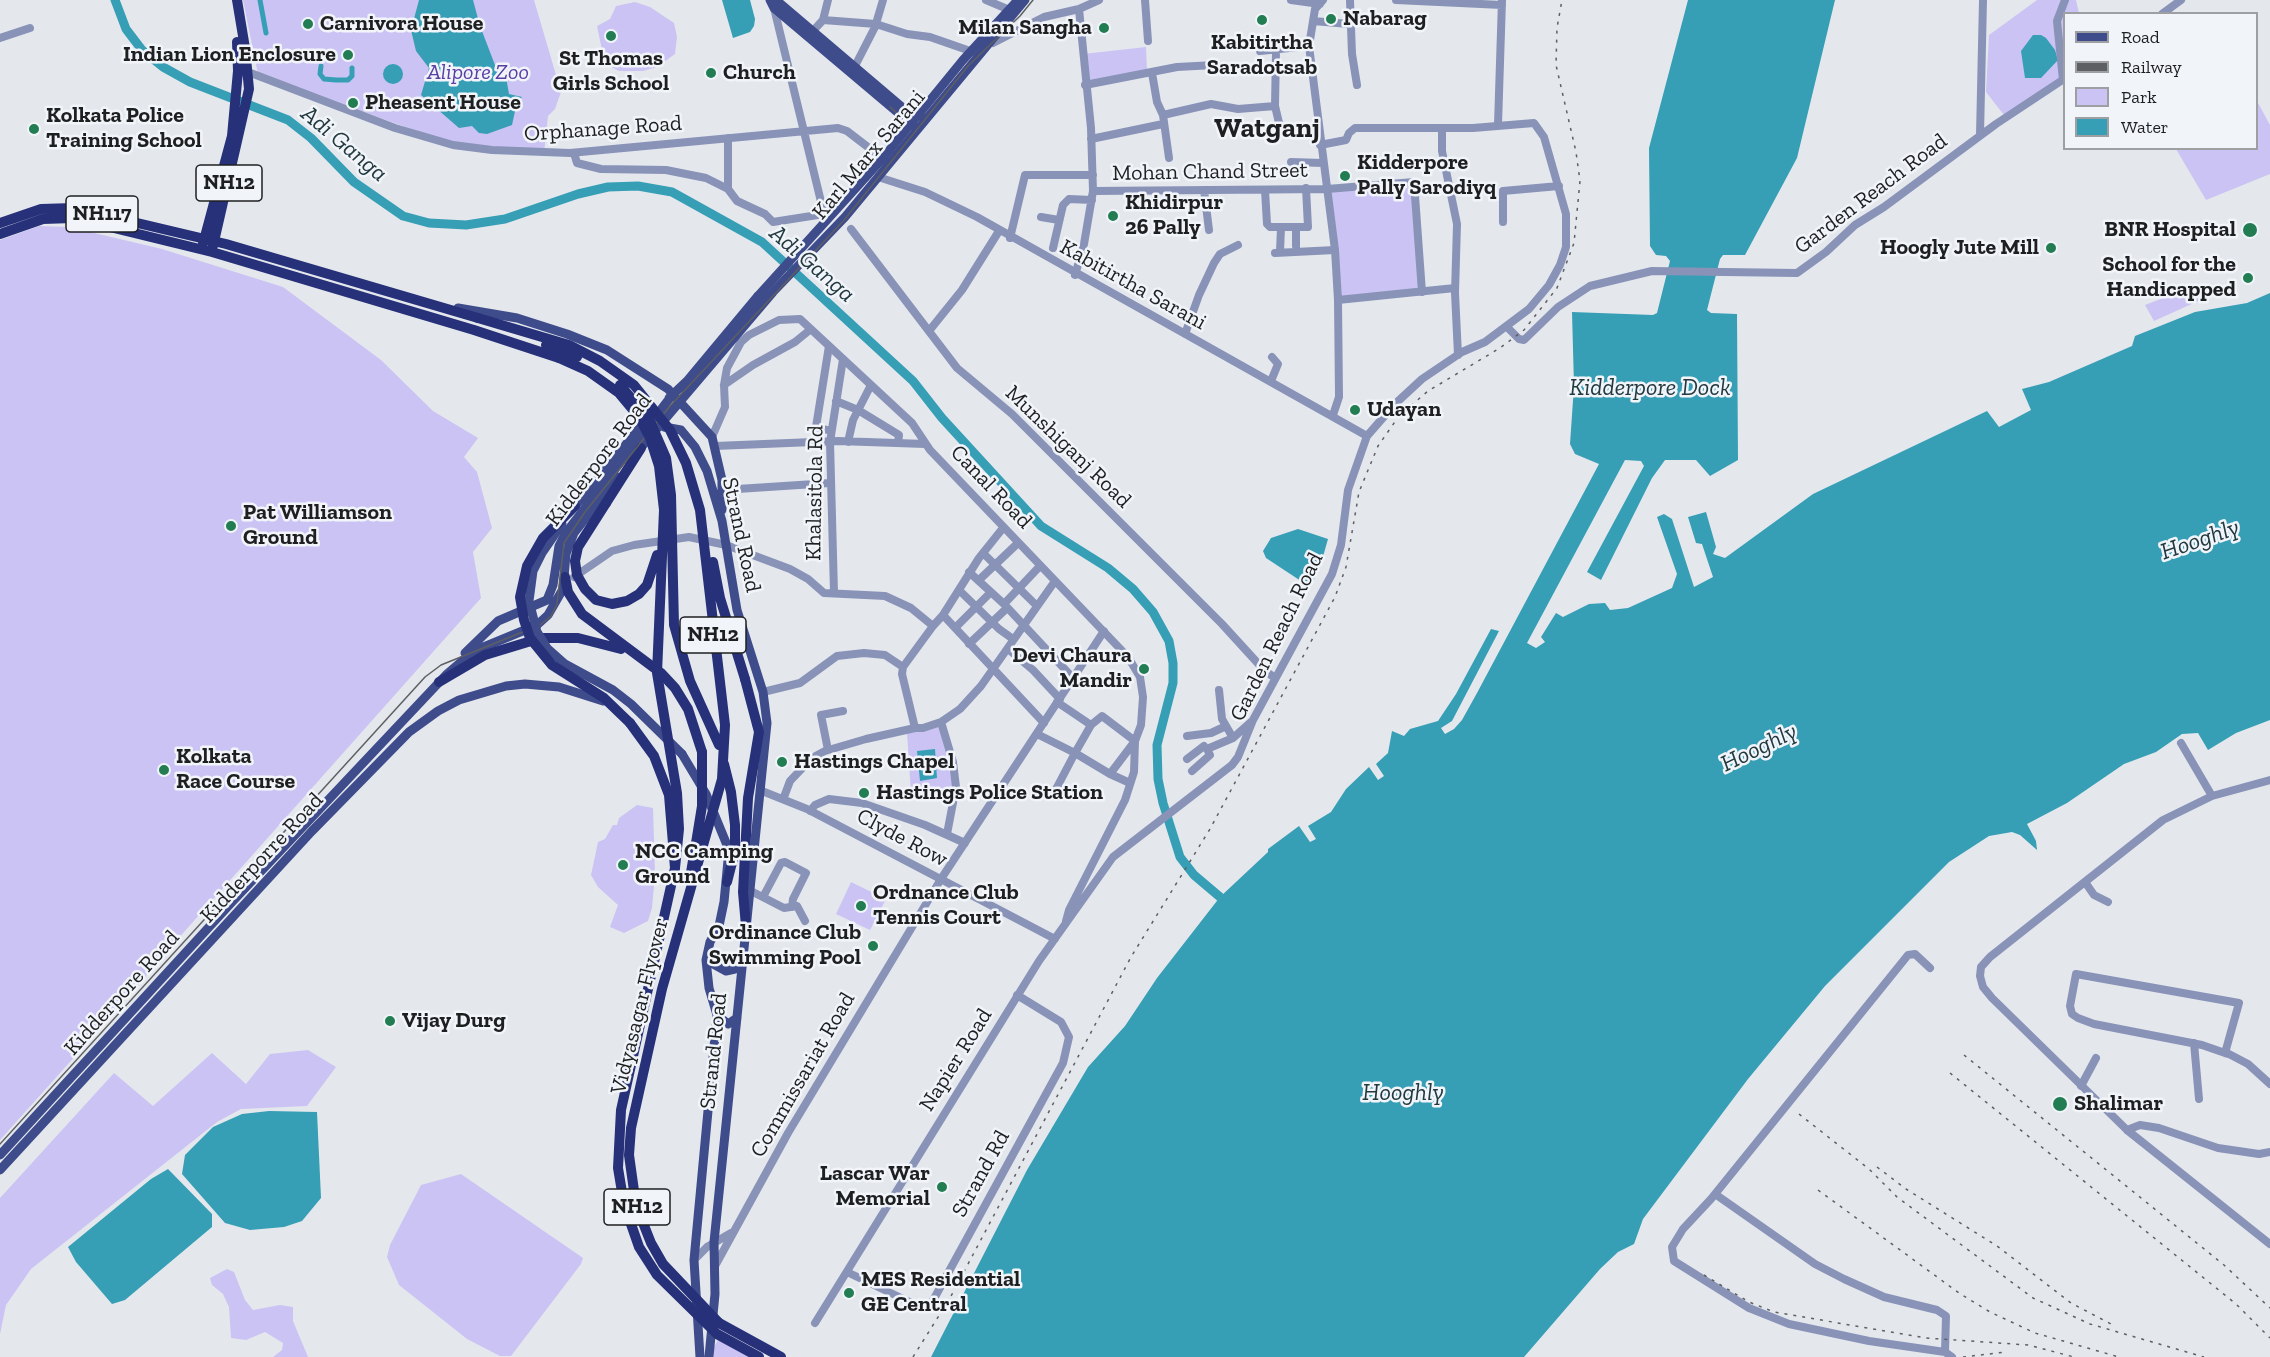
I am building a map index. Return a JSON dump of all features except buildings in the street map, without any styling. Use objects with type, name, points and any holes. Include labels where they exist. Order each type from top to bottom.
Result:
[{"type":"highway","name":"NH12","points":[[230,0],[239,49],[236,83],[237,125]]},
{"type":"highway","name":"NH12","points":[[237,0],[249,89],[237,125],[208,246],[423,302]]},
{"type":"highway","name":"NH117","points":[[0,223],[41,209],[74,208],[208,246]]},
{"type":"highway","points":[[0,234],[43,219],[73,218],[208,246]]},
{"type":"highway","name":"Vidyasagar Flyover","points":[[208,246],[560,358],[604,380],[639,417],[650,438],[664,486],[656,648],[659,695],[675,767],[679,829],[675,868],[621,1110],[618,1139],[620,1186],[639,1246],[657,1275],[717,1334],[759,1357]]},
{"type":"highway","name":"Vidyasagar Flyover","points":[[423,302],[568,345],[600,361],[634,385],[670,430],[695,488],[704,530],[725,751],[722,778],[659,1000],[631,1128],[631,1184],[643,1223],[663,1264],[719,1323],[781,1357]]},
{"type":"highway","points":[[474,330],[546,345],[593,365],[635,399],[658,436],[666,458],[671,495],[672,604],[676,634],[690,681],[719,745],[731,792],[735,851],[727,882]]},
{"type":"highway","points":[[641,448],[584,535],[575,561],[577,575],[585,589],[596,600],[612,604],[627,601],[647,585],[663,528]]},
{"type":"highway","points":[[575,506],[534,550],[523,578],[521,608],[530,638],[542,654],[552,665],[609,704],[630,723],[654,756],[669,795],[675,868]]},
{"type":"highway","points":[[704,530],[720,598],[759,732],[748,798],[743,892],[746,926]]},
{"type":"highway","points":[[565,577],[574,604],[591,622],[640,657],[675,688],[688,709],[702,752],[702,806],[683,917]]},
{"type":"highway","points":[[442,679],[485,655],[541,638],[578,638],[600,642],[640,657]]},
{"type":"main road","points":[[673,394],[688,380],[758,296],[883,158],[963,60],[1018,0]]},
{"type":"main road","name":"Karl Marx Sarani","points":[[669,414],[773,292],[878,177],[1025,0]]},
{"type":"main road","points":[[774,3],[813,31],[910,114],[927,117]]},
{"type":"main road","points":[[774,3],[917,129]]},
{"type":"main road","points":[[758,296],[773,292]]},
{"type":"main road","points":[[423,302],[517,318],[567,334],[627,361],[673,394],[714,442],[722,490],[722,521]]},
{"type":"main road","name":"Strand Road","points":[[673,394],[646,420],[575,506],[542,553],[533,571],[529,601],[537,632],[547,648],[565,664],[613,690],[631,704],[682,754],[720,825],[729,850],[727,882],[719,926],[706,960],[709,988],[717,1015],[698,1196],[694,1260],[700,1357]]},
{"type":"main road","name":"Kidderpore Road","points":[[554,597],[559,546],[565,534],[673,394]]},
{"type":"main road","name":"Kidderpore Road","points":[[442,679],[474,651],[541,622],[565,577],[566,554],[574,533],[669,414]]},
{"type":"main road","points":[[657,428],[675,427],[690,441],[703,428]]},
{"type":"main road","name":"Strand Road","points":[[690,441],[707,471],[722,521],[737,610],[763,692],[767,723],[762,791],[749,891],[714,1242],[709,1357]]},
{"type":"main road","name":"Kidderpore Road","points":[[0,1155],[232,902],[498,621],[554,597]]},
{"type":"main road","name":"Kidderporre Road","points":[[0,1170],[312,831],[409,732],[431,715],[486,691],[515,685],[543,685],[575,690],[609,704]]},
{"type":"main road","points":[[706,960],[726,971],[735,969],[744,958]]},
{"type":"main road","points":[[717,1015],[728,1024],[737,1018]]},
{"type":"main road","points":[[713,1059],[728,1058],[732,1063]]},
{"type":"main road","points":[[698,1196],[718,1203]]},
{"type":"street","points":[[813,31],[823,20],[828,0]]},
{"type":"street","points":[[855,66],[876,24],[883,0]]},
{"type":"street","points":[[986,0],[1016,13]]},
{"type":"street","points":[[823,20],[876,24],[981,52],[998,39],[1044,17],[1079,9],[1099,0]]},
{"type":"street","points":[[1145,0],[1148,42]]},
{"type":"street","points":[[1291,0],[1321,3],[1313,21],[1309,46],[1335,249],[1339,397],[1333,415]]},
{"type":"street","points":[[1350,0],[1349,24],[1358,85]]},
{"type":"street","points":[[1396,0],[1502,3],[1498,125]]},
{"type":"street","points":[[1980,135],[1983,0]]},
{"type":"street","points":[[2063,71],[2057,21],[2065,0]]},
{"type":"street","points":[[2165,12],[2181,0]]},
{"type":"street","points":[[574,153],[577,163],[601,169],[666,170],[706,178],[729,189],[737,201],[765,214],[773,222],[824,214],[806,130],[774,3]]},
{"type":"street","points":[[1075,275],[1084,244],[1093,195],[1091,139],[1079,9]]},
{"type":"street","points":[[1313,21],[1349,24]]},
{"type":"street","points":[[0,38],[30,28]]},
{"type":"street","points":[[1260,51],[1309,46]]},
{"type":"street","points":[[1276,51],[1275,106],[1280,127],[1320,142],[1346,140],[1355,128],[1442,128],[1534,123],[1544,137],[1559,186],[1567,225],[1566,247],[1560,265],[1540,298],[1508,327]]},
{"type":"street","points":[[1085,85],[1194,64],[1215,65]]},
{"type":"street","name":"Orphanage Road","points":[[248,72],[344,111],[431,140],[492,150],[536,154],[574,153],[838,128],[848,131],[890,163]]},
{"type":"street","points":[[1152,73],[1157,102],[1163,115],[1169,158]]},
{"type":"street","name":"Garden Reach Road","points":[[1146,829],[1232,765],[1239,755],[1253,720],[1332,573],[1341,545],[1348,490],[1367,436],[1395,404],[1422,379],[1458,355],[1485,342],[1508,327],[1519,339],[1524,340],[1558,307],[1590,286],[1652,271],[1797,273],[1826,252],[1855,225],[1884,207],[1980,135],[2063,80]]},
{"type":"street","points":[[1163,115],[1211,104],[1238,109],[1275,106]]},
{"type":"street","points":[[1091,139],[1163,124]]},
{"type":"street","points":[[1442,128],[1442,151],[1457,224],[1455,288],[1458,355]]},
{"type":"street","points":[[728,138],[729,189]]},
{"type":"street","points":[[1291,162],[1323,163]]},
{"type":"street","points":[[1010,238],[1025,175],[1093,175]]},
{"type":"street","name":"Kabitirtha Sarani","points":[[878,177],[926,192],[1333,415],[1367,436]]},
{"type":"street","name":"Mohan Chand Street","points":[[1059,220],[1063,205],[1069,199],[1093,195],[1204,190],[1327,189],[1414,182],[1422,291]]},
{"type":"street","points":[[1503,222],[1503,191],[1559,186]]},
{"type":"street","points":[[1265,190],[1267,224],[1270,227],[1308,227],[1306,188]]},
{"type":"street","points":[[1204,190],[1209,230]]},
{"type":"street","points":[[1041,217],[1059,220],[1053,248]]},
{"type":"street","points":[[1281,227],[1277,252],[1335,249]]},
{"type":"street","points":[[1296,227],[1296,246]]},
{"type":"street","name":"Munshiganj Road","points":[[851,229],[929,331],[971,381],[1012,414],[1222,624],[1264,670],[1275,678]]},
{"type":"street","points":[[929,331],[962,290],[999,231]]},
{"type":"street","points":[[1185,334],[1214,263],[1220,254],[1238,245]]},
{"type":"street","points":[[1338,300],[1455,288]]},
{"type":"street","name":"Canal Road","points":[[714,442],[725,407],[724,385],[733,354],[749,335],[779,320],[791,318],[800,320],[912,423],[926,444],[1003,528],[1128,657],[1140,676],[1143,697],[1141,725],[1135,741],[1134,772],[1115,821],[1069,910],[1065,925]]},
{"type":"street","points":[[724,385],[753,365],[795,342],[811,329]]},
{"type":"street","points":[[829,346],[816,427],[831,431]]},
{"type":"street","points":[[1271,381],[1278,364],[1272,357]]},
{"type":"street","name":"Khalasitola Rd","points":[[834,592],[830,442],[843,359]]},
{"type":"street","points":[[848,442],[853,420],[871,385]]},
{"type":"street","points":[[836,401],[858,410],[899,435],[898,443]]},
{"type":"street","points":[[714,442],[926,444]]},
{"type":"street","points":[[722,490],[830,483]]},
{"type":"street","points":[[915,728],[902,674],[903,668],[943,615],[969,572],[1003,528]]},
{"type":"street","points":[[565,577],[575,577],[612,551],[634,545],[689,537],[726,545],[790,568],[808,579],[824,593],[885,596],[911,608],[933,626]]},
{"type":"street","points":[[979,580],[1018,543]]},
{"type":"street","points":[[983,553],[1036,605]]},
{"type":"street","points":[[969,644],[993,623],[1019,587],[1040,566]]},
{"type":"street","points":[[969,572],[1006,606],[1073,678]]},
{"type":"street","points":[[784,797],[790,782],[801,768],[812,758],[828,750],[915,728],[923,728],[941,722],[960,709],[993,670],[1055,580]]},
{"type":"street","points":[[959,590],[1013,639]]},
{"type":"street","points":[[955,628],[991,592]]},
{"type":"street","points":[[943,615],[1044,723]]},
{"type":"street","name":"Commissariat Road","points":[[714,1268],[788,1132],[941,879],[1104,631]]},
{"type":"street","points":[[1008,649],[1033,670],[1058,701],[1090,726]]},
{"type":"street","points":[[763,692],[800,683],[837,656],[864,653],[885,655],[903,668]]},
{"type":"street","points":[[1219,690],[1224,727],[1233,738]]},
{"type":"street","points":[[828,750],[821,716],[843,711]]},
{"type":"street","points":[[1055,791],[1090,726],[1101,716],[1135,741],[1110,774]]},
{"type":"street","points":[[1207,749],[1233,738],[1253,720]]},
{"type":"street","points":[[941,722],[953,762],[956,787],[947,834]]},
{"type":"street","points":[[1187,736],[1212,733],[1224,727]]},
{"type":"street","points":[[1037,734],[1130,783]]},
{"type":"street","points":[[2181,743],[2212,796]]},
{"type":"street","points":[[1187,759],[1204,746],[1210,755],[1192,771]]},
{"type":"street","points":[[2270,780],[2212,796],[2163,820],[1990,957],[1981,968],[1980,976],[1983,987],[1992,998],[2127,1130],[2270,1244]]},
{"type":"street","name":"Clyde Row","points":[[762,791],[784,797],[1055,939]]},
{"type":"street","points":[[810,811],[815,805],[829,799],[862,803],[947,834],[965,843]]},
{"type":"street","name":"Napier Road","points":[[815,1323],[1017,995],[1113,857],[1146,829]]},
{"type":"street","points":[[763,897],[781,863],[785,862],[806,873],[793,899],[792,907]]},
{"type":"street","points":[[2085,882],[2094,895],[2108,902]]},
{"type":"street","points":[[749,891],[784,908],[797,906],[805,921]]},
{"type":"street","points":[[1715,1194],[1815,1264],[1884,1297],[1937,1310],[1946,1316],[1948,1354],[1869,1341],[1789,1324],[1749,1308],[1674,1261],[1672,1247],[1683,1229],[1715,1194],[1908,955],[1915,954],[1930,968]]},
{"type":"street","points":[[2225,1053],[2239,1004],[2076,974],[2070,1006],[2072,1014],[2078,1018],[2193,1043],[2225,1053],[2248,1064],[2270,1084]]},
{"type":"street","name":"Strand Rd","points":[[847,1272],[920,1307],[930,1306],[1063,1063],[1069,1037],[1060,1022],[1017,995]]},
{"type":"street","points":[[2193,1043],[2199,1099]]},
{"type":"street","points":[[2081,1086],[2096,1058]]},
{"type":"street","points":[[2127,1130],[2140,1125],[2159,1128],[2218,1148],[2259,1154],[2270,1152]]},
{"type":"street","points":[[694,1260],[714,1242],[732,1233]]},
{"type":"green space","name":"Alipore Zoo","points":[[243,0],[534,0],[561,92],[555,109],[548,116],[544,153],[453,144],[258,74]]},
{"type":"green space","points":[[2037,0],[2076,0],[2079,12],[2063,12],[2063,77],[2004,115],[1986,92],[1989,35]]},
{"type":"green space","points":[[635,2],[650,7],[674,23],[677,37],[675,54],[657,67],[643,71],[619,71],[605,64],[597,26],[610,19],[616,6]]},
{"type":"green space","points":[[1146,47],[1147,71],[1087,84],[1083,54]]},
{"type":"green space","points":[[2258,103],[2270,125],[2270,174],[2206,200],[2177,150],[2258,150]]},
{"type":"green space","points":[[1411,186],[1420,290],[1340,297],[1329,192]]},
{"type":"green space","name":"Kolkata Race Course","points":[[39,226],[69,227],[162,249],[283,287],[381,360],[433,411],[478,438],[464,457],[477,472],[492,528],[473,552],[481,598],[176,941],[150,961],[146,977],[0,1140],[0,240]]},
{"type":"green space","points":[[2199,284],[2205,298],[2154,321],[2145,305]]},
{"type":"green space","points":[[941,725],[951,762],[953,790],[911,793],[907,733]]},
{"type":"green space","name":"NCC Camping Ground","points":[[637,805],[653,808],[655,874],[652,908],[648,921],[624,933],[610,927],[618,905],[598,887],[591,875],[598,842],[605,839],[613,825],[617,825],[619,818]]},
{"type":"green space","name":"Ordnance Club Tennis Court","points":[[851,882],[886,899],[870,930],[836,914]]},
{"type":"green space","points":[[308,1050],[336,1067],[307,1106],[241,1109],[217,1122],[31,1269],[6,1305],[0,1334],[0,1198],[114,1073],[153,1106],[212,1053],[246,1084],[270,1054]]},
{"type":"green space","points":[[461,1174],[583,1258],[581,1264],[511,1356],[500,1356],[467,1339],[399,1285],[387,1257],[390,1245],[421,1185]]},
{"type":"green space","points":[[227,1269],[234,1272],[245,1300],[253,1310],[280,1305],[293,1307],[293,1321],[308,1357],[273,1357],[282,1350],[283,1343],[265,1332],[246,1340],[231,1338],[229,1307],[223,1294],[212,1285],[210,1278]]},
{"type":"green space","points":[[718,1340],[750,1357],[714,1357],[714,1347]]},
{"type":"water","points":[[419,0],[473,0],[495,65],[506,77],[509,94],[522,97],[517,102],[512,125],[487,134],[479,133],[472,126],[459,128],[421,95],[429,68],[416,51],[411,30]]},
{"type":"water","points":[[722,0],[750,0],[755,19],[754,26],[750,32],[733,38]]},
{"type":"water","name":"Hooghly","points":[[1688,0],[1835,0],[1797,158],[1745,255],[1723,255],[1720,259],[1707,310],[1711,313],[1737,314],[1738,460],[1710,476],[1696,460],[1665,460],[1652,478],[1601,580],[1587,572],[1644,466],[1641,461],[1625,460],[1527,643],[1536,648],[1545,642],[1541,637],[1556,613],[1563,617],[1589,604],[1605,603],[1610,610],[1628,608],[1672,588],[1677,574],[1657,517],[1664,514],[1672,519],[1694,587],[1713,577],[1702,544],[1696,543],[1688,517],[1706,512],[1716,547],[1713,554],[1725,558],[1813,494],[1987,411],[1999,427],[2031,410],[2022,389],[2049,382],[2132,346],[2135,336],[2195,312],[2247,303],[2270,293],[2270,720],[2236,733],[2208,750],[2198,733],[2182,734],[2156,752],[2124,764],[2067,803],[2027,824],[2036,841],[2037,850],[2020,835],[2012,832],[1989,836],[1949,862],[1825,986],[1748,1079],[1643,1219],[1634,1244],[1618,1252],[1600,1269],[1524,1357],[931,1357],[1027,1170],[1088,1067],[1125,1026],[1157,978],[1220,897],[1268,852],[1268,849],[1299,826],[1310,842],[1316,839],[1308,826],[1331,812],[1346,789],[1369,767],[1378,780],[1384,776],[1376,764],[1388,753],[1392,731],[1404,736],[1410,729],[1438,721],[1456,694],[1491,629],[1499,631],[1452,721],[1441,728],[1445,734],[1454,729],[1462,720],[1599,464],[1575,454],[1570,444],[1574,386],[1572,312],[1653,315],[1657,313],[1670,261],[1666,256],[1656,255],[1650,246],[1649,148]]},
{"type":"water","points":[[2033,35],[2046,38],[2055,50],[2058,60],[2041,78],[2025,78],[2021,51]]},
{"type":"water","points":[[393,64],[400,67],[403,74],[400,81],[393,84],[386,81],[383,74],[386,67]]},
{"type":"water","points":[[1298,529],[1328,539],[1320,567],[1310,587],[1266,558],[1263,551],[1271,538]]},
{"type":"water","points":[[935,749],[937,778],[920,781],[917,751]]},
{"type":"water","points":[[269,1111],[317,1112],[321,1198],[302,1221],[284,1227],[250,1230],[225,1223],[182,1174],[185,1155],[213,1127],[242,1114]]},
{"type":"water","points":[[168,1169],[212,1214],[212,1227],[125,1300],[112,1304],[76,1262],[68,1247],[151,1179]]},
{"type":"waterway","name":"Adi Ganga","points":[[115,0],[126,29],[142,50],[163,67],[190,82],[288,120],[311,138],[354,182],[403,216],[429,223],[466,225],[505,219],[578,194],[608,187],[638,186],[672,192],[762,242],[913,381],[942,418],[1041,526],[1108,568],[1133,589],[1153,612],[1169,641],[1173,663],[1173,683],[1157,745],[1158,779],[1163,803],[1180,857],[1194,875],[1220,897]]},
{"type":"waterway","points":[[260,0],[266,33]]},
{"type":"waterway","points":[[321,66],[320,74],[324,79],[336,80],[348,80],[352,76],[352,68]]},
{"type":"tram line","points":[[0,1144],[425,677],[441,665],[540,625],[551,616],[557,604],[564,543],[585,512],[670,406],[845,219],[968,66],[1020,16],[1033,0]]},
{"type":"tram line","points":[[890,107],[902,118]]},
{"type":"railway","points":[[913,1357],[950,1298],[1131,957],[1210,829],[1335,597],[1346,567],[1359,492],[1378,446],[1399,416],[1428,391],[1500,348],[1524,330],[1557,288],[1574,243],[1580,181],[1576,152],[1556,65],[1557,28],[1562,0]]},
{"type":"railway","points":[[1964,1055],[2224,1265],[2270,1308]]},
{"type":"railway","points":[[1950,1073],[2236,1304],[2270,1338]]},
{"type":"railway","points":[[1799,1114],[1869,1169],[1897,1197],[2033,1298],[2090,1324],[2204,1357]]},
{"type":"railway","points":[[1877,1167],[1906,1189],[1997,1246],[2071,1303],[2111,1324]]},
{"type":"railway","points":[[1818,1190],[1959,1293],[1990,1312],[2035,1333],[2119,1357]]},
{"type":"railway","points":[[1704,1275],[1749,1302],[1774,1312],[1926,1338],[2028,1345],[2074,1357]]},
{"type":"railway","points":[[1963,1357],[2006,1352]]},
{"type":"place","name":"Nabarag","points":[[1331,19]]},
{"type":"place","name":"Kabitirtha Saradotsab","points":[[1262,20]]},
{"type":"place","name":"Carnivora House","points":[[308,24]]},
{"type":"place","name":"Milan Sangha","points":[[1104,28]]},
{"type":"place","name":"St Thomas Girls School","points":[[611,36]]},
{"type":"place","name":"Indian Lion Enclosure","points":[[348,55]]},
{"type":"place","name":"Church","points":[[711,73]]},
{"type":"place","name":"Pheasent House","points":[[353,103]]},
{"type":"place","name":"Kolkata Police Training School","points":[[34,129]]},
{"type":"place","name":"Kidderpore Pally Sarodiyq","points":[[1345,176]]},
{"type":"place","name":"Khidirpur 26 Pally","points":[[1113,216]]},
{"type":"place","name":"BNR Hospital","points":[[2250,230]]},
{"type":"place","name":"Hoogly Jute Mill","points":[[2051,248]]},
{"type":"place","name":"School for the Handicapped","points":[[2248,278]]},
{"type":"place","name":"Udayan","points":[[1355,410]]},
{"type":"place","name":"Pat Williamson Ground","points":[[231,526]]},
{"type":"place","name":"Devi Chaura Mandir","points":[[1144,669]]},
{"type":"place","name":"Hastings Chapel","points":[[782,762]]},
{"type":"place","name":"Kolkata Race Course","points":[[164,770]]},
{"type":"place","name":"Hastings Police Station","points":[[864,793]]},
{"type":"place","name":"NCC Camping Ground","points":[[623,865]]},
{"type":"place","name":"Ordnance Club Tennis Court","points":[[861,906]]},
{"type":"place","name":"Ordinance Club Swimming Pool","points":[[873,946]]},
{"type":"place","name":"Vijay Durg","points":[[390,1021]]},
{"type":"place","name":"Shalimar","points":[[2060,1104]]},
{"type":"place","name":"Lascar War Memorial","points":[[942,1187]]},
{"type":"place","name":"MES Residential GE Central","points":[[849,1293]]},
{"type":"district","name":"Watganj","points":[[1267,129]]},
{"type":"water label","name":"Kidderpore Dock","points":[[1650,388]]}]
